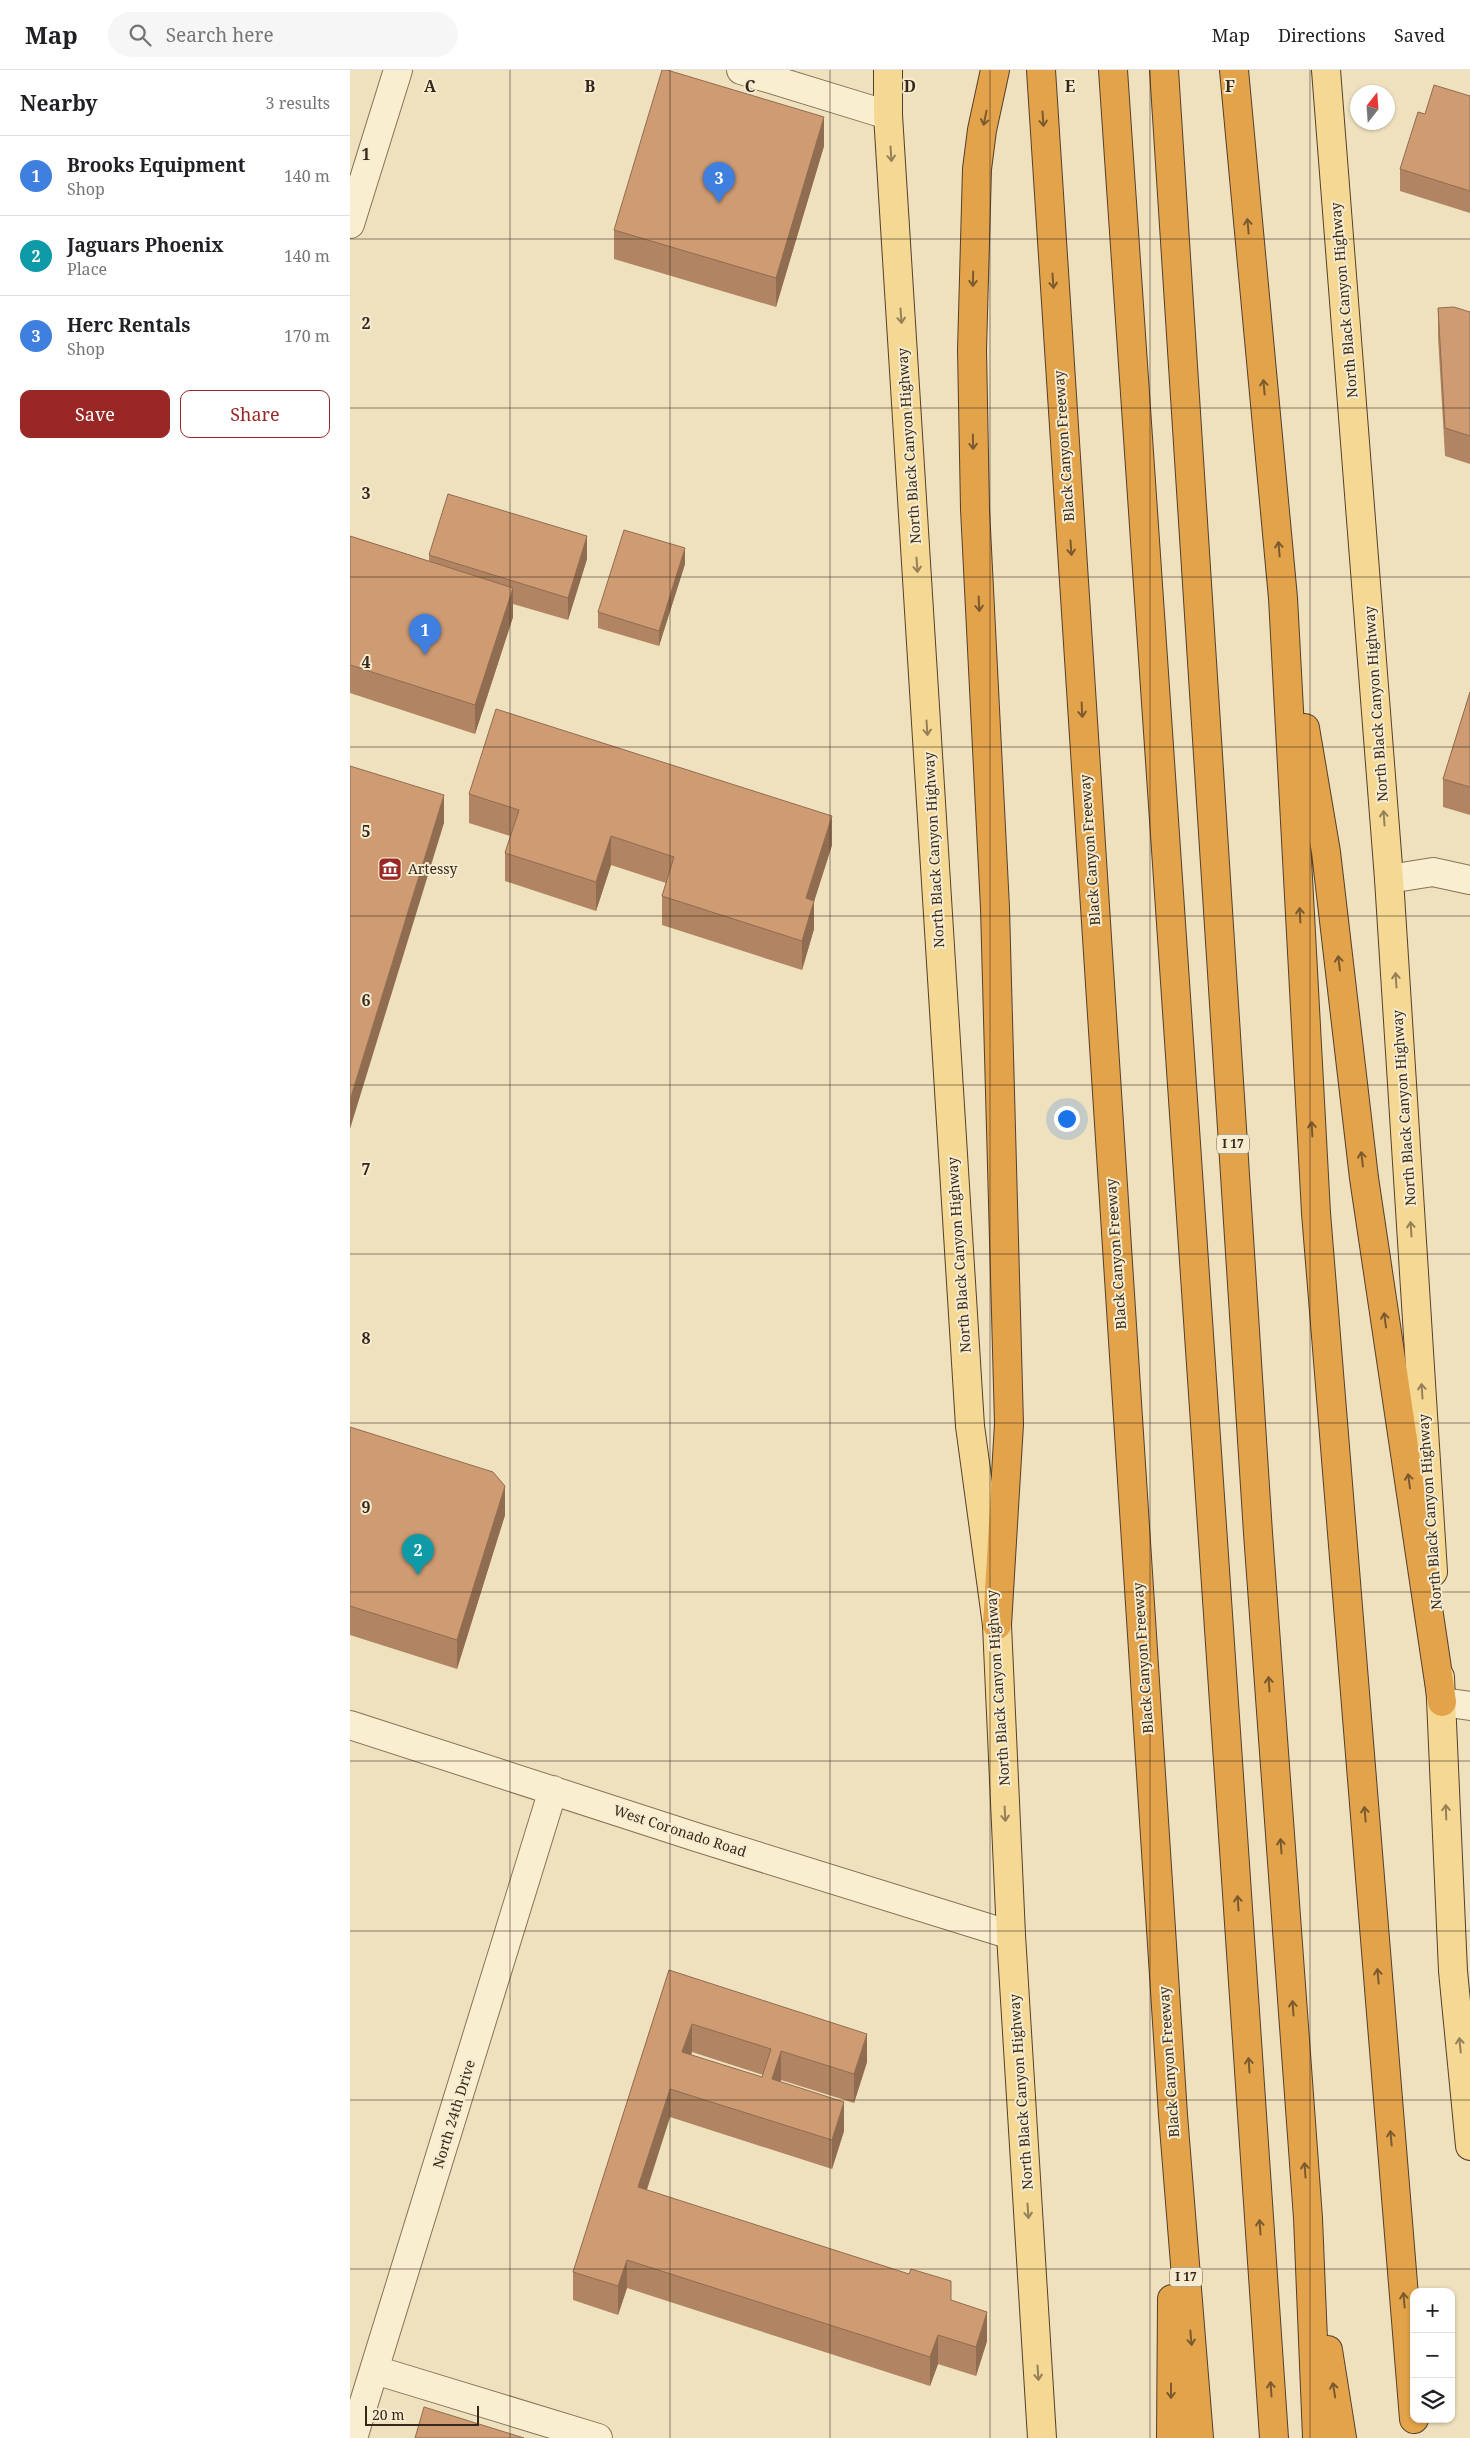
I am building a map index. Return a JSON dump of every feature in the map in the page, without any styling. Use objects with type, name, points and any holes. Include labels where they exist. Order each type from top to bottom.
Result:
[{"type":"highway","points":[[995,70],[982,130],[977,168],[972,350],[974,509],[995,908],[1009,1424],[997,1625]]},
{"type":"highway","name":"Black Canyon Freeway","points":[[1041,70],[1173,2115],[1199,2438]]},
{"type":"highway","points":[[1112,70],[1274,2438]]},
{"type":"highway","name":"I 17","points":[[1164,70],[1257,1514],[1308,2218],[1317,2438]]},
{"type":"highway","points":[[1234,70],[1283,598],[1316,1213],[1411,2378]]},
{"type":"highway","points":[[1283,598],[1326,852],[1364,1178],[1442,1702]]},
{"type":"highway","points":[[1171,2438],[1173,2115]]},
{"type":"highway","points":[[1308,2218],[1342,2438]]},
{"type":"highway","points":[[1414,2423],[1415,2438]]},
{"type":"main road","name":"North Black Canyon Highway","points":[[888,70],[888,115],[970,1426],[997,1625],[1011,1935],[1042,2438]]},
{"type":"main road","name":"North Black Canyon Highway","points":[[1326,70],[1389,879],[1442,1702],[1453,1971],[1470,2146]]},
{"type":"street","points":[[350,224],[398,70]]},
{"type":"street","points":[[741,70],[888,115]]},
{"type":"street","points":[[1389,879],[1433,872],[1470,880]]},
{"type":"street","points":[[1442,1702],[1470,1706]]},
{"type":"street","name":"West Coronado Road","points":[[350,1725],[1011,1935]]},
{"type":"street","name":"North 24th Drive","points":[[354,2438],[554,1790]]},
{"type":"street","points":[[375,2370],[598,2438]]},
{"type":"building","points":[[662,70],[824,117],[776,278],[614,230]]},
{"type":"building","points":[[1434,85],[1470,96],[1470,191],[1400,169],[1418,112],[1425,114]]},
{"type":"building","points":[[1454,307],[1470,312],[1470,436],[1445,428],[1438,308]]},
{"type":"building","points":[[448,494],[587,536],[568,598],[429,555]]},
{"type":"building","points":[[624,530],[685,548],[659,631],[598,612]]},
{"type":"building","points":[[350,536],[513,588],[475,705],[350,665]]},
{"type":"building","points":[[1470,692],[1470,787],[1443,779]]},
{"type":"building","points":[[496,709],[832,816],[806,898],[814,901],[802,941],[662,896],[674,857],[611,836],[596,882],[505,853],[519,810],[469,794]]},
{"type":"building","points":[[350,766],[444,795],[350,1100]]},
{"type":"building","points":[[350,1427],[493,1472],[505,1486],[457,1640],[350,1606]]},
{"type":"building","points":[[669,1970],[867,2034],[854,2074],[781,2051],[772,2079],[844,2102],[832,2140],[670,2089],[638,2187],[909,2274],[911,2269],[951,2281],[951,2300],[987,2312],[976,2347],[938,2335],[930,2357],[627,2260],[618,2286],[573,2272]],"holes":[[[692,2024],[771,2049],[762,2077],[682,2052]]]},
{"type":"building","points":[[424,2407],[524,2438],[415,2438]]},
{"type":"place","name":"Herc Rentals","points":[[719,203]]},
{"type":"place","name":"Brooks Equipment","points":[[425,655]]},
{"type":"place","name":"Artessy","points":[[390,869]]},
{"type":"place","name":"Jaguars Phoenix","points":[[418,1575]]}]
